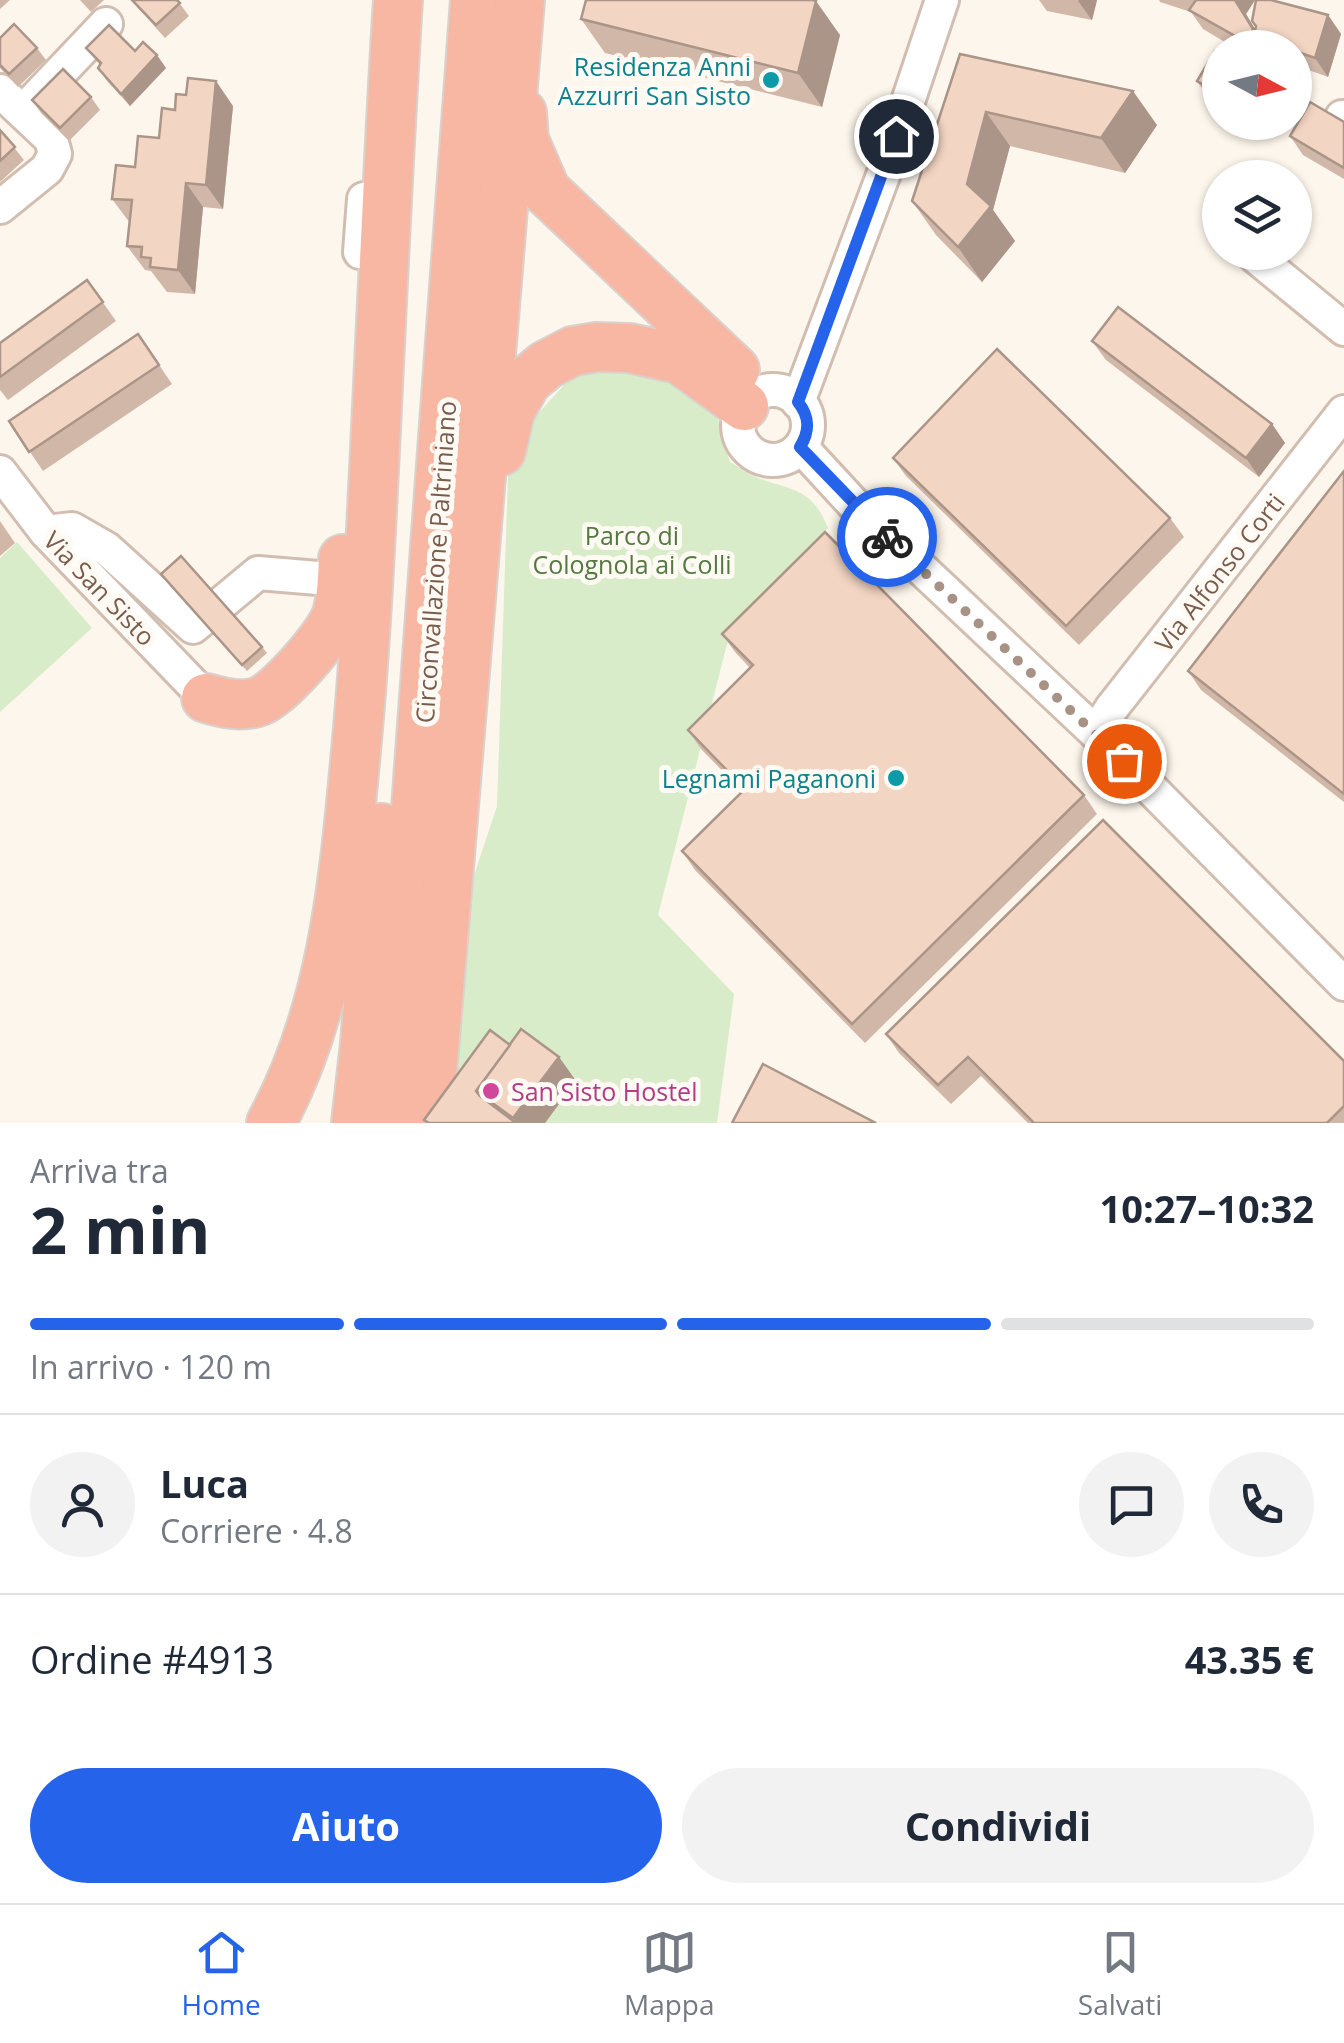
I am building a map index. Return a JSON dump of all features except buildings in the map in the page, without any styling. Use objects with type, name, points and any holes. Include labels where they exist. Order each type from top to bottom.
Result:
[{"type":"highway","points":[[206,698],[228,705],[259,702],[282,686],[337,618],[352,368],[372,236],[398,0]]},
{"type":"highway","name":"Circonvallazione Paltriniano","points":[[376,902],[431,0]]},
{"type":"highway","name":"Circonvallazione Paltriniano","points":[[393,1123],[475,0]]},
{"type":"highway","points":[[521,0],[526,44],[524,140],[546,191],[767,400]]},
{"type":"highway","points":[[428,1123],[521,0]]},
{"type":"highway","points":[[271,1123],[304,1050],[332,946],[344,882],[365,650],[376,434],[372,236]]},
{"type":"highway","points":[[456,770],[483,671],[500,457],[510,411],[527,381],[546,365],[573,351],[629,348],[679,358],[767,400]]},
{"type":"highway","points":[[352,368],[376,434]]},
{"type":"highway","points":[[356,1123],[376,902]]},
{"type":"highway","points":[[302,1123],[338,1041],[376,902]]},
{"type":"highway","points":[[342,1123],[365,1044]]},
{"type":"street","points":[[372,236],[379,0]]},
{"type":"street","points":[[767,400],[808,419],[800,447],[781,460],[758,457],[748,450],[741,440],[739,417],[767,400],[884,173],[942,0]]},
{"type":"street","points":[[0,207],[47,170],[55,154],[51,139],[11,101],[106,24]]},
{"type":"street","points":[[1272,270],[1344,328]]},
{"type":"street","name":"Via Alfonso Corti","points":[[1096,733],[1344,412]]},
{"type":"street","points":[[800,447],[861,512],[1096,733],[1344,984]]},
{"type":"street","name":"Via San Sisto","points":[[0,472],[46,532],[206,698]]},
{"type":"street","points":[[46,532],[72,529],[108,550],[194,627],[258,573],[342,580]]},
{"type":"green space","name":"Parco di Colognola ai Colli","points":[[614,364],[649,365],[715,409],[730,462],[808,498],[828,528],[735,621],[658,915],[734,994],[717,1123],[438,1123],[456,930],[497,806],[509,446],[571,377]]},
{"type":"green space","points":[[17,542],[92,628],[0,712],[0,558]]},
{"type":"way so far","points":[[887,537],[1124,761]]},
{"type":"place","name":"Residenza Anni Azzurri San Sisto","points":[[771,80]]},
{"type":"place","name":"Legnami Paganoni","points":[[896,778]]},
{"type":"place","name":"San Sisto Hostel","points":[[491,1091]]},
{"type":"route","points":[[887,537],[800,447],[806,438],[808,419],[798,402],[896,136]]}]
